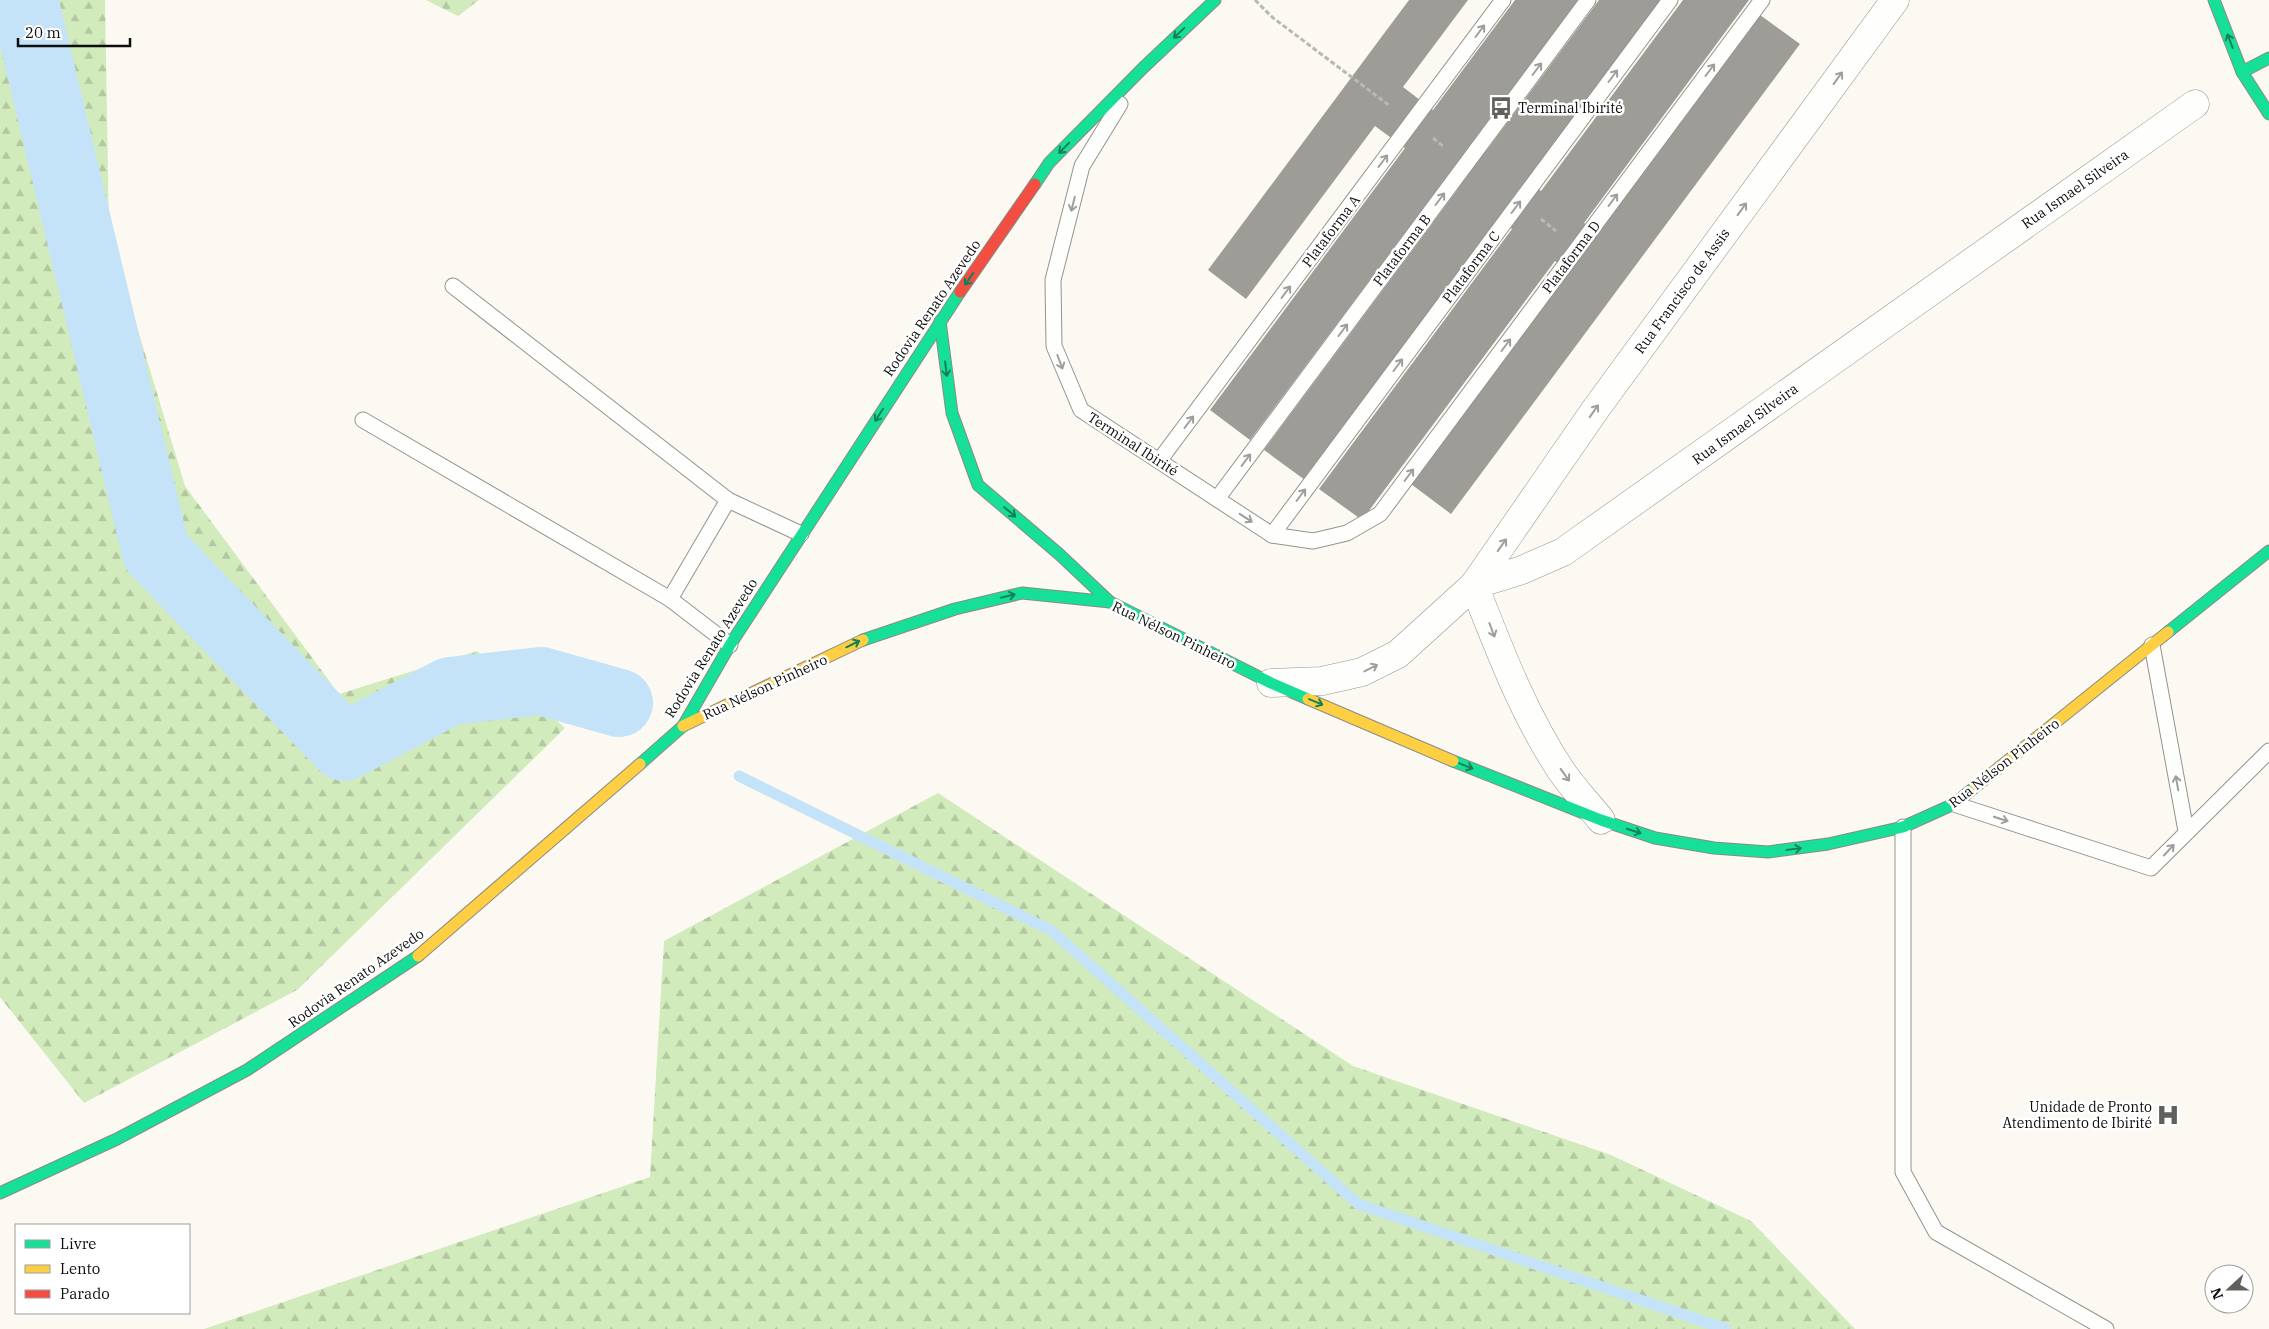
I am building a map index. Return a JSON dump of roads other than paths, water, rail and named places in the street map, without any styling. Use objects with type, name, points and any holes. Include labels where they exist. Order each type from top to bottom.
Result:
[{"type":"main road","name":"Rodovia Renato Azevedo","points":[[0,1193],[117,1139],[248,1070],[419,955],[683,726],[730,644],[801,534],[940,321],[1049,163],[1142,68],[1215,0]]},
{"type":"main road","points":[[2214,0],[2242,72],[2269,114]]},
{"type":"main road","points":[[2242,72],[2269,58]]},
{"type":"main road","points":[[940,321],[952,414],[978,485],[1059,554],[1110,602]]},
{"type":"main road","name":"Rua Nélson Pinheiro","points":[[683,726],[869,637],[955,609],[1022,593],[1110,602],[1271,683],[1457,763],[1601,820],[1654,838],[1714,848],[1768,852],[1828,844],[1903,827],[1954,804],[2269,550]]},
{"type":"street","name":"Rua Francisco de Assis","points":[[1474,585],[1595,410],[1894,0]]},
{"type":"street","name":"Rua Ismael Silveira","points":[[1271,683],[1322,681],[1362,672],[1398,654],[1474,585],[1522,570],[1563,552],[2195,104]]},
{"type":"street","points":[[1474,585],[1525,706],[1562,772],[1601,820]]},
{"type":"lane","name":"Plataforma A","points":[[1159,461],[1502,0]]},
{"type":"lane","name":"Plataforma B","points":[[1217,499],[1588,0]]},
{"type":"lane","name":"Plataforma C","points":[[1272,535],[1670,0]]},
{"type":"lane","name":"Plataforma D","points":[[1380,514],[1762,0]]},
{"type":"lane","name":"Terminal Ibirité","points":[[1142,68],[1082,166],[1054,280],[1054,346],[1081,410],[1272,535],[1313,541],[1347,533],[1380,514]]},
{"type":"lane","points":[[453,286],[728,500],[801,534]]},
{"type":"lane","points":[[363,420],[670,599],[730,644]]},
{"type":"lane","points":[[670,599],[728,500]]},
{"type":"lane","points":[[2152,645],[2186,831]]},
{"type":"lane","points":[[1954,804],[2152,868],[2186,831],[2269,751]]},
{"type":"lane","points":[[1903,827],[1903,1172],[1936,1232],[2106,1329]]},
{"type":"waterway","points":[[24,0],[156,552],[344,747],[450,691],[541,681],[619,703]]},
{"type":"waterway","points":[[739,776],[1052,931],[1358,1204],[1726,1329]]},
{"type":"place","name":"Terminal Ibirité","points":[[1501,108]]},
{"type":"place","name":"Unidade de Pronto Atendimento de Ibirité","points":[[2168,1115]]}]
